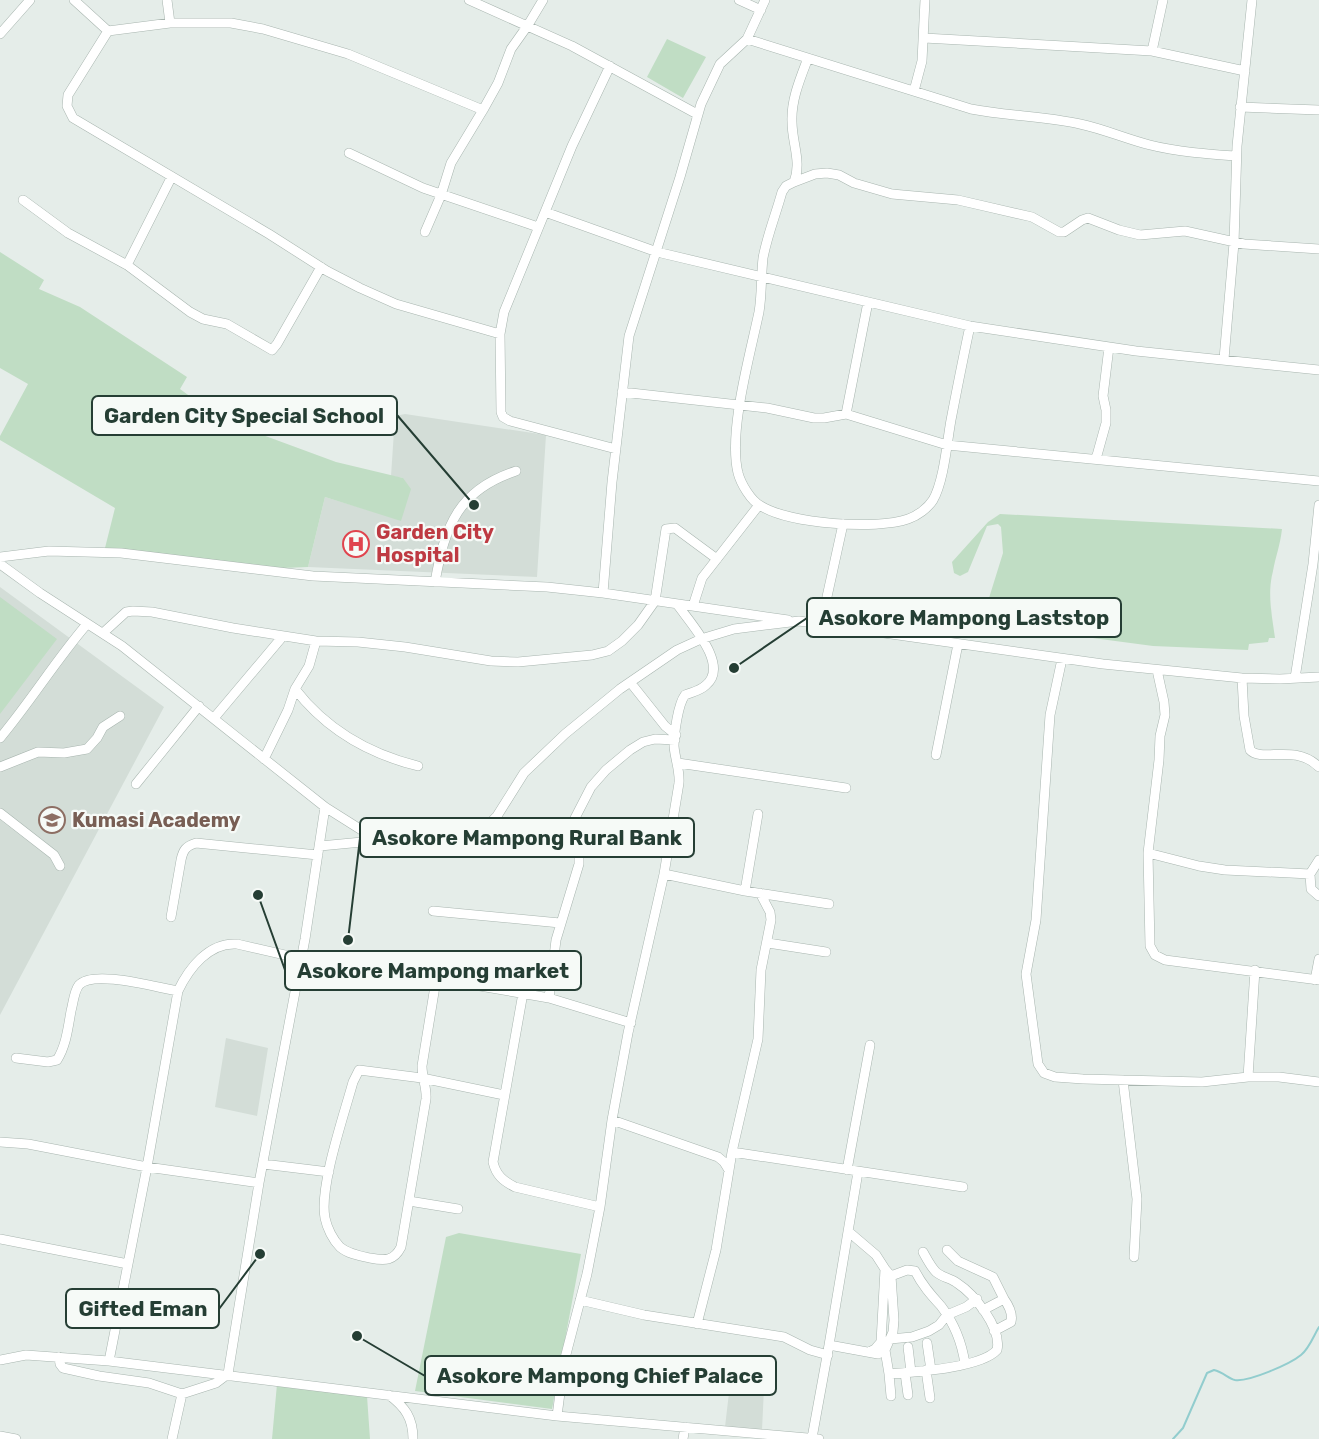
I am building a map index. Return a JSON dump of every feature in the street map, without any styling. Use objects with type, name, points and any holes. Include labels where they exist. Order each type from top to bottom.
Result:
[{"type":"street","points":[[0,34],[30,0]]},
{"type":"street","points":[[74,0],[108,31],[170,23],[231,23],[263,29],[348,54],[483,110]]},
{"type":"street","points":[[167,0],[170,23]]},
{"type":"street","points":[[469,0],[528,25],[610,66],[697,114]]},
{"type":"street","points":[[425,232],[441,195],[451,163],[498,82],[511,49],[543,0]]},
{"type":"street","points":[[739,0],[761,10]]},
{"type":"street","points":[[603,592],[629,336],[680,177],[697,114],[720,64],[747,39],[765,0]]},
{"type":"street","points":[[914,91],[922,61],[925,0]]},
{"type":"street","points":[[1152,51],[1163,0]]},
{"type":"street","points":[[1224,359],[1234,243],[1236,156],[1252,0]]},
{"type":"street","points":[[108,31],[68,95],[67,106],[73,118],[321,267],[360,288],[396,304],[500,334]]},
{"type":"street","points":[[924,38],[1152,51],[1245,71]]},
{"type":"street","points":[[747,39],[971,109],[989,113],[1046,117],[1083,124],[1149,145],[1236,156]]},
{"type":"street","points":[[794,182],[798,172],[798,161],[793,141],[792,110],[807,58]]},
{"type":"street","points":[[610,66],[589,108],[513,289],[500,334],[501,412],[503,417],[510,421],[616,449]]},
{"type":"street","points":[[1240,107],[1319,110]]},
{"type":"street","points":[[350,153],[441,195],[538,228]]},
{"type":"street","points":[[970,326],[941,474],[933,500],[923,511],[909,519],[874,524],[843,524],[800,520],[776,514],[759,505],[750,495],[738,476],[734,452],[740,404],[762,294],[764,255],[782,192],[786,186],[794,182],[815,174],[839,175],[854,183],[892,194],[958,200],[1032,217],[1059,232],[1064,232],[1088,218],[1140,235],[1185,231],[1234,243],[1319,249]]},
{"type":"street","points":[[127,265],[171,178]]},
{"type":"street","points":[[23,200],[68,233],[127,265],[190,312],[203,319],[227,324],[272,350],[321,267]]},
{"type":"street","points":[[545,212],[657,252],[970,326],[1109,347],[1319,369]]},
{"type":"street","points":[[846,414],[868,302]]},
{"type":"street","points":[[1096,459],[1106,423],[1103,396],[1109,347]]},
{"type":"street","points":[[622,392],[740,404],[814,418],[846,414],[947,445],[1319,482]]},
{"type":"street","points":[[435,582],[442,545],[460,508],[487,483],[516,471]]},
{"type":"street","points":[[693,606],[702,578],[759,505]]},
{"type":"street","points":[[1295,678],[1313,564],[1319,505]]},
{"type":"street","points":[[821,624],[843,524]]},
{"type":"street","points":[[103,633],[126,612],[133,611],[152,612],[316,641],[405,647],[491,661],[518,662],[592,655],[608,651],[622,641],[638,625],[655,601],[666,529],[675,528],[717,559]]},
{"type":"street","points":[[0,557],[49,551],[121,553],[313,576],[547,587],[603,592],[1062,659],[1242,678],[1319,677]]},
{"type":"street","points":[[0,564],[103,633],[325,807],[363,831],[386,840]]},
{"type":"street","points":[[557,1416],[564,1362],[587,1274],[600,1207],[612,1120],[664,874],[679,783],[675,737],[682,697],[708,684],[715,668],[712,657],[677,604]]},
{"type":"street","points":[[171,916],[183,851],[188,845],[196,843],[319,851],[386,840],[470,836],[482,831],[497,816],[524,773],[566,734],[630,682],[677,650],[701,639],[734,629],[799,621]]},
{"type":"street","points":[[0,738],[87,624]]},
{"type":"street","points":[[214,718],[283,636]]},
{"type":"street","points":[[264,759],[288,710],[295,689],[309,666],[316,641]]},
{"type":"street","points":[[936,755],[958,644]]},
{"type":"street","points":[[1062,659],[1054,691],[1048,732],[1036,920],[1026,974],[1038,1064],[1044,1073],[1055,1077],[1083,1080],[1202,1082],[1248,1077],[1279,1077],[1319,1082]]},
{"type":"street","points":[[1157,670],[1165,715],[1160,736],[1149,853],[1150,946],[1155,955],[1165,960],[1255,970],[1317,980],[1319,959]]},
{"type":"street","points":[[1242,678],[1244,716],[1252,753],[1299,755],[1311,759],[1319,766]]},
{"type":"street","points":[[630,682],[675,737]]},
{"type":"street","points":[[295,689],[304,701],[359,745],[389,758],[418,766]]},
{"type":"street","points":[[136,784],[199,706]]},
{"type":"street","points":[[0,767],[38,752],[64,753],[87,749],[103,727],[120,716]]},
{"type":"street","points":[[549,998],[555,948],[579,864],[579,851],[574,836],[575,818],[591,787],[606,770],[643,742],[675,737]]},
{"type":"street","points":[[678,764],[846,788]]},
{"type":"street","points":[[59,1357],[63,1368],[149,1383],[182,1394],[216,1383],[228,1374],[258,1183],[302,958],[325,807]]},
{"type":"street","points":[[0,813],[54,855],[60,866]]},
{"type":"street","points":[[745,891],[758,814]]},
{"type":"street","points":[[1149,853],[1225,870],[1310,874]]},
{"type":"street","points":[[1319,860],[1310,874],[1311,889],[1319,896]]},
{"type":"street","points":[[664,874],[745,891],[829,904]]},
{"type":"street","points":[[698,1324],[716,1250],[732,1152],[758,1039],[761,970],[771,920],[770,912],[760,893]]},
{"type":"street","points":[[433,910],[561,923]]},
{"type":"street","points":[[768,943],[826,952]]},
{"type":"street","points":[[109,1360],[147,1167],[178,991],[191,968],[219,945],[237,944],[346,969],[523,993],[549,998],[631,1023]]},
{"type":"street","points":[[1248,1077],[1255,970]]},
{"type":"street","points":[[16,1058],[48,1062],[57,1060],[62,1051],[79,985],[88,979],[102,978],[178,991]]},
{"type":"street","points":[[436,980],[422,1066],[422,1078],[426,1099],[401,1247],[397,1255],[389,1260],[381,1260],[347,1252],[339,1246],[325,1218],[329,1172],[353,1082],[359,1070],[422,1078],[504,1095]]},
{"type":"street","points":[[523,993],[492,1162],[495,1171],[515,1186],[600,1207]]},
{"type":"street","points":[[847,1170],[870,1046]]},
{"type":"street","points":[[1123,1080],[1137,1199],[1134,1257]]},
{"type":"street","points":[[612,1120],[718,1157],[729,1170]]},
{"type":"street","points":[[0,1142],[28,1144],[147,1167],[258,1183]]},
{"type":"street","points":[[732,1152],[963,1187]]},
{"type":"street","points":[[263,1164],[329,1172]]},
{"type":"street","points":[[0,1360],[26,1355],[109,1360],[557,1416],[815,1439],[858,1172]]},
{"type":"street","points":[[409,1201],[458,1209]]},
{"type":"street","points":[[849,1232],[876,1255],[888,1273],[888,1296],[880,1342],[871,1351]]},
{"type":"street","points":[[0,1239],[128,1264]]},
{"type":"street","points":[[947,1250],[958,1261],[993,1277],[1011,1315],[1011,1322],[994,1331]]},
{"type":"street","points":[[889,1374],[965,1364],[995,1353],[998,1346],[994,1331],[977,1299],[956,1282],[941,1276],[923,1252]]},
{"type":"street","points":[[888,1273],[915,1271],[930,1264]]},
{"type":"street","points":[[915,1271],[928,1294],[947,1316],[962,1344],[965,1364]]},
{"type":"street","points":[[888,1296],[894,1320],[885,1350],[891,1396]]},
{"type":"street","points":[[890,1339],[912,1337],[929,1331],[947,1316],[966,1308],[977,1299]]},
{"type":"street","points":[[983,1310],[1004,1299]]},
{"type":"street","points":[[580,1300],[644,1315],[784,1337],[810,1350],[878,1353],[885,1350]]},
{"type":"street","points":[[927,1343],[930,1398]]},
{"type":"street","points":[[908,1347],[908,1395]]},
{"type":"street","points":[[172,1439],[182,1394]]},
{"type":"street","points":[[387,1394],[403,1405],[409,1414],[413,1439]]},
{"type":"street","points":[[683,1439],[685,1427]]},
{"type":"street","points":[[0,1436],[16,1439]]},
{"type":"shaded area","points":[[405,414],[546,435],[537,577],[308,567],[325,497],[401,520],[403,478],[391,476],[395,416]]},
{"type":"shaded area","name":"Kumasi Academy","points":[[0,587],[164,707],[0,1015]]},
{"type":"shaded area","points":[[226,1038],[268,1048],[257,1116],[215,1107]]},
{"type":"shaded area","points":[[730,1384],[764,1388],[762,1430],[725,1427]]},
{"type":"green space","points":[[667,39],[706,57],[683,98],[647,77]]},
{"type":"green space","points":[[0,252],[44,280],[39,289],[80,307],[187,377],[180,389],[203,406],[209,400],[260,434],[336,462],[403,478],[411,489],[401,521],[325,497],[308,567],[283,568],[105,548],[115,508],[0,440],[28,384],[0,368]]},
{"type":"green space","points":[[1000,514],[1282,529],[1270,588],[1275,638],[1269,638],[1268,642],[1249,644],[1248,650],[1153,646],[1055,633],[1032,627],[1028,631],[993,625],[989,598],[1003,553],[1001,527],[998,524],[987,526],[968,572],[960,576],[954,573],[952,562],[988,522]]},
{"type":"green space","points":[[0,597],[57,639],[0,714]]},
{"type":"green space","points":[[459,1233],[581,1254],[552,1409],[415,1391],[446,1237]]},
{"type":"green space","points":[[277,1384],[367,1396],[370,1439],[272,1439]]},
{"type":"waterway","points":[[1173,1439],[1183,1428],[1207,1373],[1214,1370],[1235,1380],[1241,1380],[1269,1372],[1301,1355],[1309,1346],[1319,1327]]},
{"type":"place","name":"Garden City Special School","points":[[474,505]]},
{"type":"place","name":"Garden City Hospital","points":[[356,544]]},
{"type":"place","name":"Asokore Mampong Laststop","points":[[734,668]]},
{"type":"place","name":"Kumasi Academy","points":[[52,820]]},
{"type":"place","name":"Asokore Mampong market","points":[[258,895]]},
{"type":"place","name":"Asokore Mampong Rural Bank","points":[[348,940]]},
{"type":"place","name":"Gifted Eman","points":[[260,1254]]},
{"type":"place","name":"Asokore Mampong Chief Palace","points":[[357,1336]]}]
